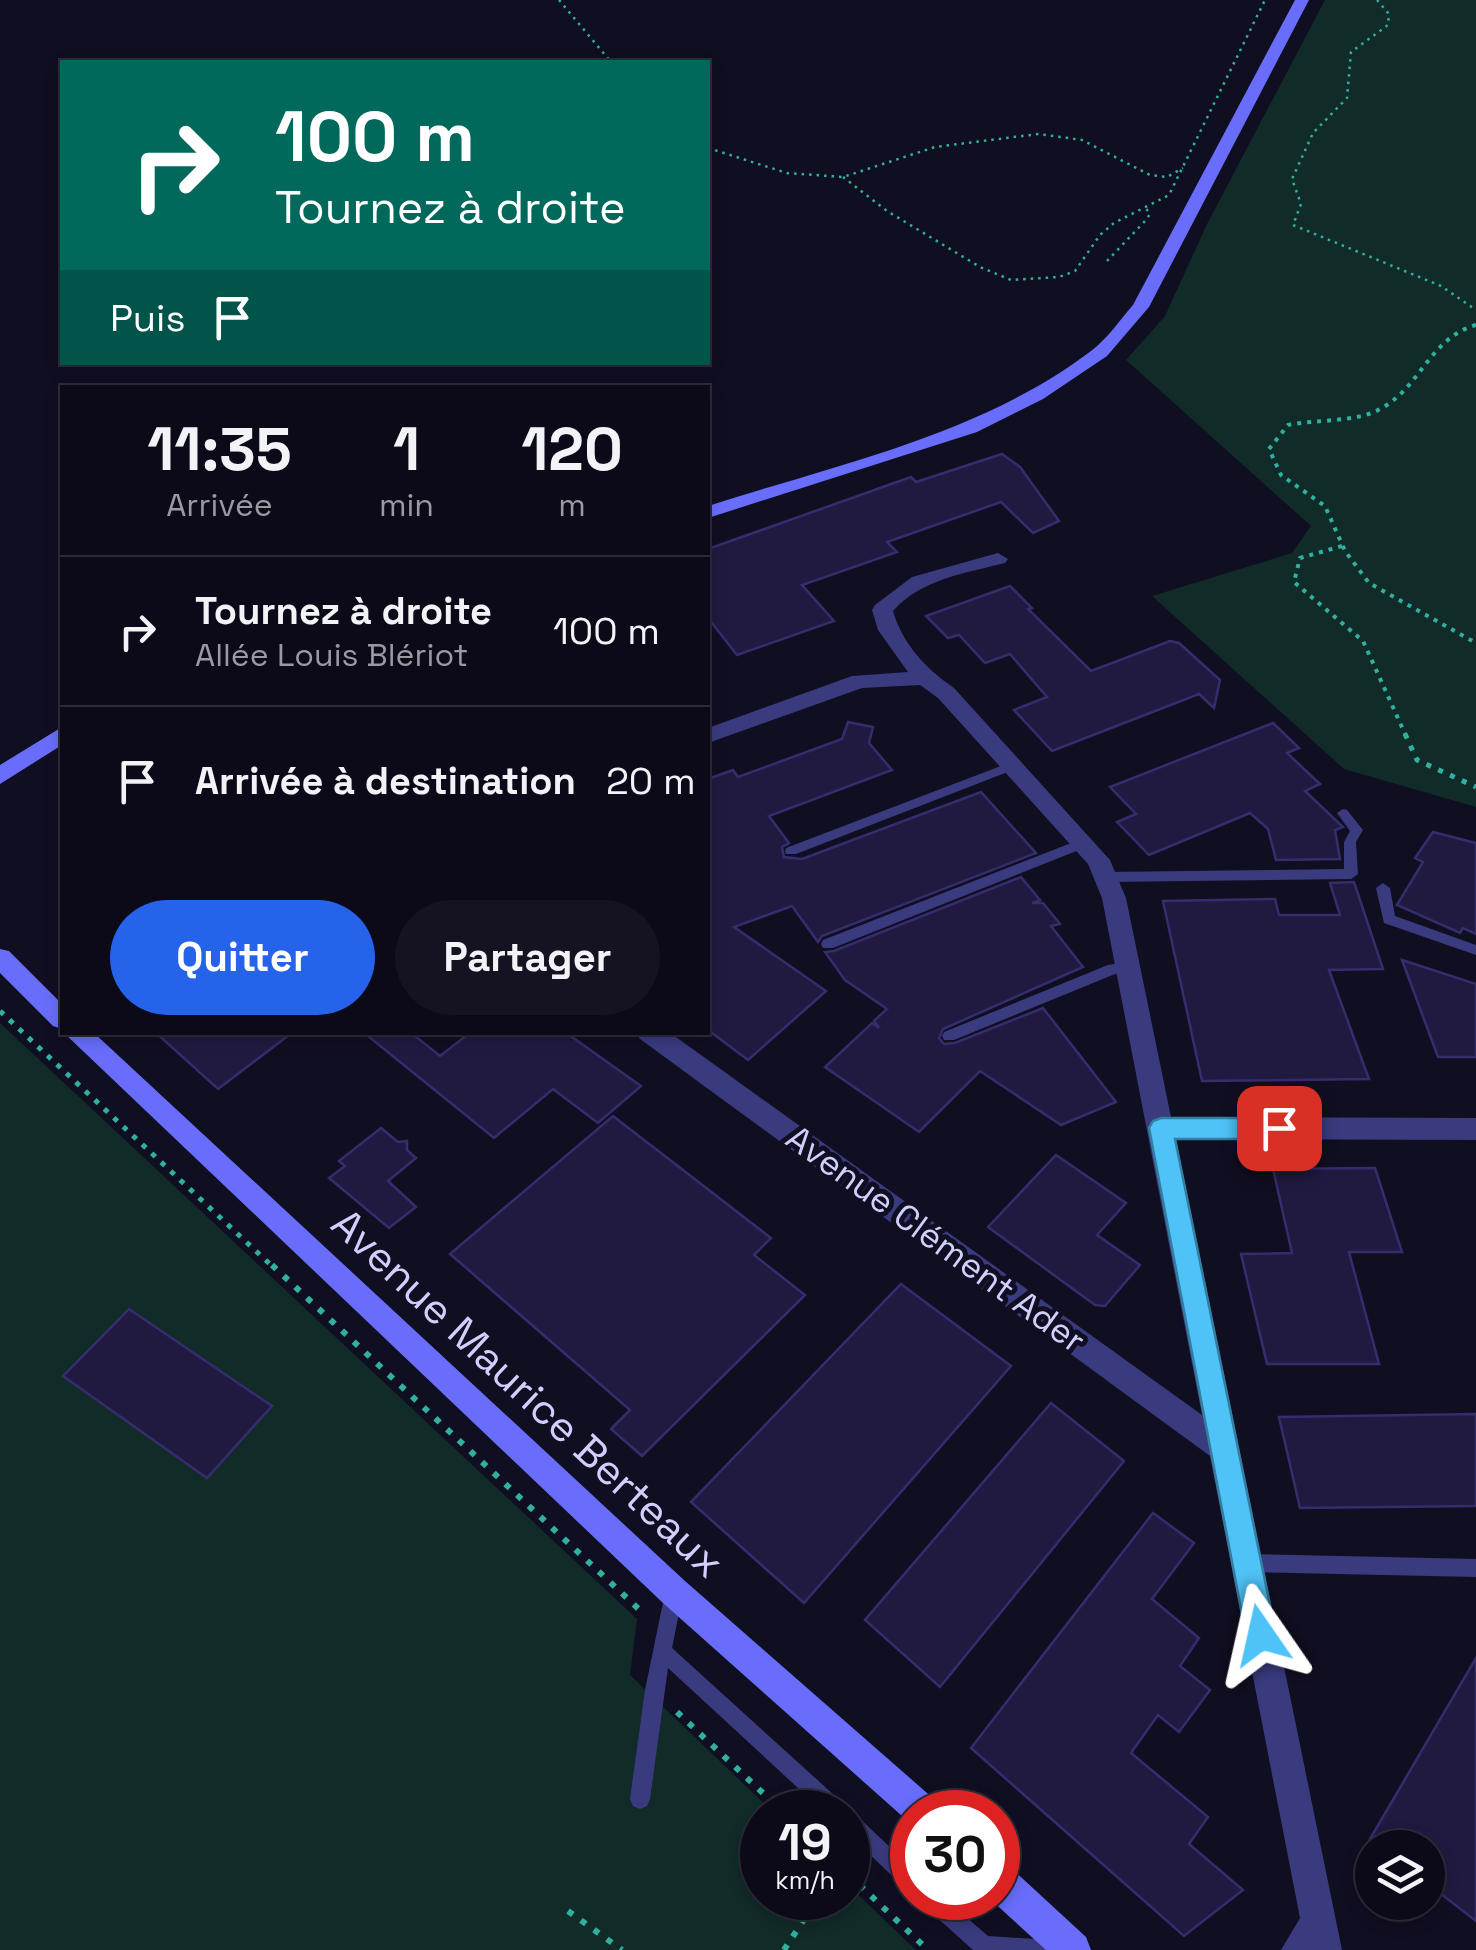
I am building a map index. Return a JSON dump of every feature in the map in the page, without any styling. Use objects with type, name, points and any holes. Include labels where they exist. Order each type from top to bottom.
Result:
[{"type":"main road","points":[[710,511],[970,428],[1037,395],[1101,352],[1130,324],[1140,307],[1302,0]]},
{"type":"main road","points":[[0,776],[60,736]]},
{"type":"main road","points":[[0,958],[60,1017]]},
{"type":"main road","name":"Avenue Maurice Berteaux","points":[[79,1035],[674,1592],[898,1790]]},
{"type":"main road","points":[[1020,1901],[1073,1950]]},
{"type":"street","points":[[998,559],[916,583],[895,593],[882,610],[888,630],[924,678],[946,693],[1014,765],[1084,843],[1107,877],[1161,1128],[1246,1563],[1314,1941]]},
{"type":"street","points":[[710,735],[860,681],[924,678]]},
{"type":"street","name":"Avenue Clément Ader","points":[[653,1035],[1222,1447]]},
{"type":"street","points":[[1161,1128],[1476,1129]]},
{"type":"lane","points":[[790,851],[1014,765]]},
{"type":"lane","points":[[1107,877],[1352,874],[1350,842],[1357,830],[1343,813]]},
{"type":"lane","points":[[828,944],[1084,843]]},
{"type":"lane","points":[[1383,888],[1388,919],[1476,950]]},
{"type":"lane","points":[[949,1036],[1113,968],[1128,967]]},
{"type":"lane","points":[[1246,1563],[1476,1568]]},
{"type":"lane","points":[[640,1799],[654,1690],[674,1592]]},
{"type":"lane","points":[[661,1650],[814,1790]]},
{"type":"lane","points":[[870,1842],[890,1860]]},
{"type":"lane","points":[[955,1920],[984,1946],[1050,1950]]},
{"type":"path","points":[[559,0],[608,60]]},
{"type":"path","points":[[844,178],[886,211],[962,258],[1011,280],[1043,280],[1075,270],[1100,235],[1169,195],[1265,0]]},
{"type":"path","points":[[1377,0],[1389,14],[1388,25],[1351,48],[1347,56],[1347,98],[1313,133],[1292,179],[1300,204],[1293,225],[1442,286],[1476,310]]},
{"type":"path","points":[[710,149],[786,172],[844,178],[935,147],[1038,134],[1082,140],[1150,175],[1168,176],[1185,167]]},
{"type":"path","points":[[1107,261],[1147,220],[1150,214],[1145,207]]},
{"type":"path","points":[[1476,325],[1459,327],[1440,341],[1427,365],[1378,412],[1288,424],[1269,450],[1282,475],[1325,506],[1342,546],[1369,583],[1476,643]]},
{"type":"path","points":[[1342,546],[1300,558],[1294,582],[1363,641],[1417,760],[1476,787]]},
{"type":"path","points":[[0,1012],[644,1615],[644,1626]]},
{"type":"path","points":[[654,1690],[760,1790]]},
{"type":"path","points":[[870,1895],[928,1950]]},
{"type":"path","points":[[568,1911],[622,1950]]},
{"type":"path","points":[[784,1950],[804,1920]]},
{"type":"green space","points":[[1325,0],[1476,0],[1476,807],[1344,769],[1152,596],[1292,553],[1311,526],[1126,360],[1165,316],[1207,224]]},
{"type":"green space","points":[[0,1023],[637,1619],[630,1675],[750,1790],[740,1790],[740,1920],[870,1920],[870,1906],[916,1950],[0,1950]]},
{"type":"building","points":[[1002,454],[1020,467],[1059,521],[1033,533],[1001,502],[887,542],[897,552],[802,585],[834,621],[737,655],[710,621],[710,548],[911,477],[916,482]]},
{"type":"building","points":[[1010,586],[1091,671],[1170,641],[1179,643],[1220,680],[1214,708],[1199,694],[1052,751],[1014,710],[1047,697],[1010,654],[985,663],[959,635],[948,638],[926,616]]},
{"type":"building","points":[[848,722],[873,727],[869,743],[892,770],[769,816],[789,843],[782,847],[784,857],[802,859],[981,792],[1036,853],[822,936],[818,942],[792,906],[734,927],[826,991],[748,1060],[710,1032],[710,778],[733,770],[738,777],[842,739]]},
{"type":"building","points":[[1273,723],[1299,748],[1287,753],[1320,784],[1305,791],[1343,827],[1335,830],[1340,859],[1276,860],[1268,829],[1250,813],[1149,855],[1117,822],[1136,814],[1110,787]]},
{"type":"building","points":[[1433,832],[1476,843],[1476,934],[1463,928],[1460,933],[1397,905],[1423,862],[1415,858]]},
{"type":"building","points":[[1021,877],[1040,900],[1032,903],[1043,903],[1060,924],[1051,926],[1083,967],[943,1029],[939,1038],[944,1044],[955,1043],[1043,1008],[1116,1102],[1061,1125],[980,1071],[919,1132],[825,1067],[872,1023],[879,1028],[874,1021],[887,1009],[845,980],[825,952]]},
{"type":"building","points":[[1354,882],[1383,969],[1329,970],[1369,1079],[1202,1081],[1163,901],[1275,899],[1279,915],[1340,915],[1330,883]]},
{"type":"building","points":[[1402,960],[1476,984],[1476,1057],[1438,1057]]},
{"type":"building","points":[[158,1035],[289,1035],[218,1089]]},
{"type":"building","points":[[367,1035],[414,1035],[440,1056],[467,1035],[569,1035],[641,1086],[598,1123],[553,1089],[494,1138]]},
{"type":"building","points":[[613,1116],[771,1238],[754,1255],[805,1295],[642,1456],[611,1429],[630,1410],[450,1254]]},
{"type":"building","points":[[381,1128],[398,1142],[407,1141],[407,1150],[416,1158],[388,1181],[416,1207],[389,1228],[329,1178],[345,1166],[339,1161]]},
{"type":"building","points":[[1056,1155],[1126,1203],[1097,1235],[1140,1265],[1105,1306],[1095,1305],[988,1227]]},
{"type":"building","points":[[1375,1168],[1402,1252],[1349,1252],[1379,1364],[1267,1364],[1241,1254],[1292,1253],[1273,1169]]},
{"type":"building","points":[[901,1284],[1011,1366],[804,1603],[691,1502]]},
{"type":"building","points":[[129,1309],[272,1406],[207,1478],[63,1376]]},
{"type":"building","points":[[1051,1403],[1124,1461],[940,1687],[865,1620]]},
{"type":"building","points":[[1476,1414],[1476,1506],[1300,1508],[1279,1417]]},
{"type":"building","points":[[1153,1513],[1194,1543],[1152,1599],[1199,1638],[1180,1666],[1210,1690],[1179,1732],[1158,1715],[1131,1753],[1208,1817],[1189,1844],[1243,1890],[1184,1936],[971,1748]]},
{"type":"building","points":[[1476,1658],[1476,1921],[1445,1897],[1445,1830],[1375,1830]]},
{"type":"route","points":[[1261,1635],[1161,1128],[1279,1128]]}]
